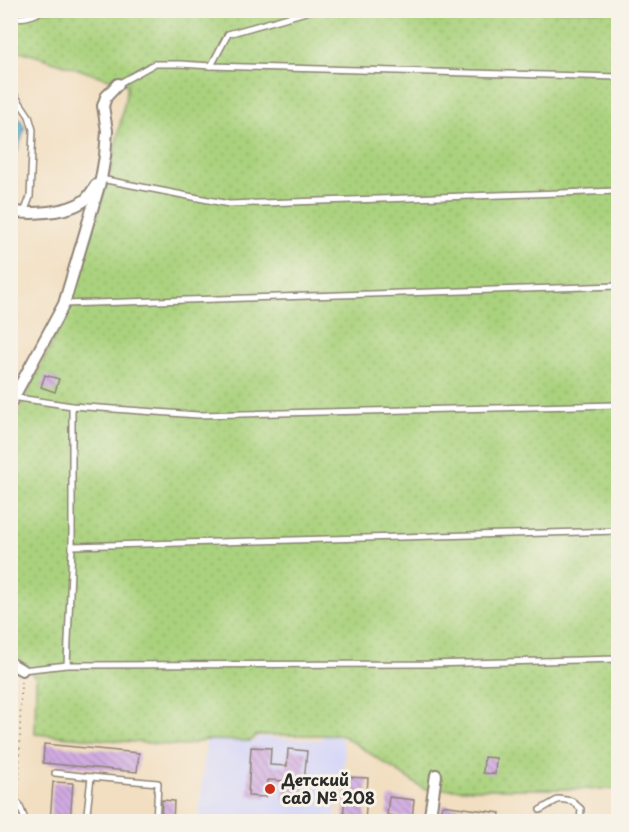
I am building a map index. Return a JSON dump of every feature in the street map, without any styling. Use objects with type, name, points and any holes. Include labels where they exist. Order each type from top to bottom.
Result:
[{"type":"street","points":[[11,399],[64,304],[101,179],[107,131],[103,106],[106,97],[118,84]]},
{"type":"street","points":[[10,211],[24,213],[67,209],[85,200],[101,179]]},
{"type":"street","points":[[10,663],[22,670]]},
{"type":"street","points":[[429,822],[436,775]]},
{"type":"lane","points":[[10,17],[24,18],[42,10]]},
{"type":"lane","points":[[211,66],[228,34],[313,10]]},
{"type":"lane","points":[[118,84],[154,64],[618,77]]},
{"type":"lane","points":[[10,88],[29,116],[33,130],[30,196],[24,213]]},
{"type":"lane","points":[[101,179],[229,204],[618,190]]},
{"type":"lane","points":[[64,304],[618,286]]},
{"type":"lane","points":[[11,399],[198,415],[618,405]]},
{"type":"lane","points":[[66,665],[72,546],[72,406]]},
{"type":"lane","points":[[72,546],[618,531]]},
{"type":"lane","points":[[22,670],[66,665],[417,664],[618,659]]},
{"type":"lane","points":[[56,773],[158,783],[156,822]]},
{"type":"lane","points":[[86,822],[91,777]]},
{"type":"lane","points":[[540,810],[559,799],[572,801],[581,809],[580,822]]},
{"type":"lane","points":[[10,803],[19,804],[24,817],[23,822]]},
{"type":"path","points":[[19,804],[22,670]]},
{"type":"shaded area","name":"Детский сад № 208","points":[[324,734],[342,738],[345,757],[334,821],[198,822],[206,741],[253,742],[258,737],[320,740]]},
{"type":"green space","points":[[11,11],[618,11],[618,789],[424,789],[342,735],[257,735],[251,741],[205,740],[183,746],[35,734],[36,678],[11,652],[11,428],[68,310],[110,173],[128,85],[11,48]]},
{"type":"water","points":[[11,107],[25,127],[17,153],[11,158]]},
{"type":"building","points":[[45,375],[59,379],[55,392],[41,387]]},
{"type":"building","points":[[44,744],[139,753],[137,772],[43,763]]},
{"type":"building","points":[[251,747],[271,748],[270,765],[287,766],[288,749],[307,751],[302,802],[283,801],[284,781],[268,780],[266,797],[248,796]]},
{"type":"building","points":[[484,757],[496,758],[495,774],[483,773]]},
{"type":"building","points":[[346,777],[368,778],[365,822],[343,822]]},
{"type":"building","points":[[53,782],[73,783],[70,822],[50,822]]},
{"type":"building","points":[[389,797],[414,800],[412,818],[387,815]]},
{"type":"building","points":[[162,800],[174,801],[173,822],[161,822]]},
{"type":"building","points":[[442,805],[500,813],[499,822],[439,822]]},
{"type":"place","name":"Детский сад № 208","points":[[270,789]]}]
